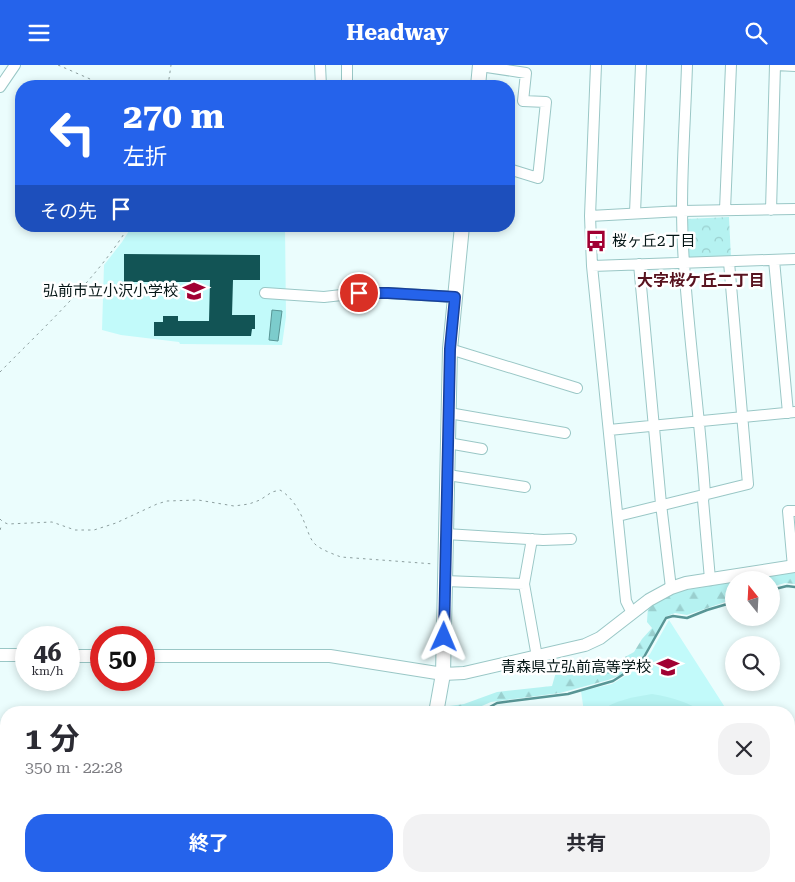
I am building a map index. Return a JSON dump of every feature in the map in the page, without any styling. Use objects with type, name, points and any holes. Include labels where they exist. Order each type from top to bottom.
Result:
[{"type":"main road","points":[[479,80],[480,66]]},
{"type":"main road","points":[[437,706],[443,674],[450,349],[461,232]]},
{"type":"street","points":[[0,87],[15,65]]},
{"type":"street","points":[[320,65],[321,80]]},
{"type":"street","points":[[347,65],[347,80]]},
{"type":"street","points":[[596,65],[590,216],[592,266],[626,601],[632,613]]},
{"type":"street","points":[[635,213],[641,65]]},
{"type":"street","points":[[687,65],[682,211],[684,263],[700,422],[705,494],[703,500],[710,579]]},
{"type":"street","points":[[726,210],[731,65]]},
{"type":"street","points":[[771,210],[776,65],[795,66]]},
{"type":"street","points":[[480,66],[526,73],[523,101],[546,102],[538,178],[515,171]]},
{"type":"street","points":[[590,216],[682,211],[795,209]]},
{"type":"street","points":[[592,266],[795,259]]},
{"type":"street","points":[[609,430],[792,413],[774,260]]},
{"type":"street","points":[[618,516],[748,484],[729,261]]},
{"type":"street","points":[[639,264],[670,588]]},
{"type":"street","points":[[265,293],[324,297],[359,293],[388,293],[455,297]]},
{"type":"street","points":[[450,349],[577,388]]},
{"type":"street","points":[[449,413],[565,433]]},
{"type":"street","points":[[448,443],[482,449]]},
{"type":"street","points":[[448,475],[525,487]]},
{"type":"street","points":[[155,656],[330,656],[443,674],[464,673],[537,657],[585,645],[600,638],[649,600],[670,588],[686,583],[794,566],[788,511],[795,511]]},
{"type":"street","points":[[446,534],[532,539],[571,539]]},
{"type":"street","points":[[532,539],[524,584],[537,657]]},
{"type":"street","points":[[445,581],[524,584]]},
{"type":"street","points":[[0,655],[15,655]]},
{"type":"path","points":[[58,65],[92,80]]},
{"type":"path","points":[[169,80],[171,65]]},
{"type":"path","points":[[0,372],[94,274],[116,248],[126,232]]},
{"type":"path","points":[[2,522],[52,521],[76,530],[94,529],[116,523],[167,501],[198,499],[234,505],[249,504],[280,490],[288,495],[316,545],[332,553],[341,557],[445,565]]},
{"type":"path","points":[[0,519],[2,522],[0,530]]},
{"type":"shaded area","name":"弘前市立小沢小学校","points":[[128,232],[285,232],[286,317],[282,345],[180,344],[179,342],[121,335],[102,330],[104,265]]},
{"type":"shaded area","points":[[272,310],[282,311],[278,341],[269,340]]},
{"type":"shaded area","name":"青森県立弘前高等学校","points":[[669,620],[724,706],[583,706],[581,691],[612,684],[630,673],[650,654]]},
{"type":"green space","points":[[729,217],[731,258],[687,259],[686,219]]},
{"type":"green space","points":[[795,572],[795,584],[780,584],[780,574]]},
{"type":"green space","points":[[725,583],[725,602],[687,615],[675,613],[665,617],[653,643],[642,657],[621,675],[560,693],[491,702],[482,706],[449,706],[464,704],[497,692],[552,686],[556,672],[601,670],[634,652],[652,628],[647,622],[648,606],[679,591]]},
{"type":"green space","points":[[652,694],[679,700],[694,706],[609,706],[631,698]]},
{"type":"building","points":[[124,254],[260,255],[260,280],[233,280],[232,315],[255,315],[255,329],[252,329],[251,336],[154,336],[154,322],[163,322],[163,316],[178,316],[178,321],[209,321],[210,280],[191,280],[191,282],[124,282]]},
{"type":"waterway","points":[[780,588],[795,587]]},
{"type":"waterway","points":[[492,706],[497,703],[568,694],[613,681],[630,670],[644,657],[666,618],[673,616],[687,618],[725,605]]},
{"type":"place","name":"桜ヶ丘2丁目","points":[[596,241]]},
{"type":"place","name":"弘前市立小沢小学校","points":[[194,291]]},
{"type":"place","name":"青森県立弘前高等学校","points":[[668,667]]},
{"type":"district","name":"大字桜ケ丘二丁目","points":[[701,280]]},
{"type":"route","points":[[359,293],[455,297],[450,349],[444,637]]}]
